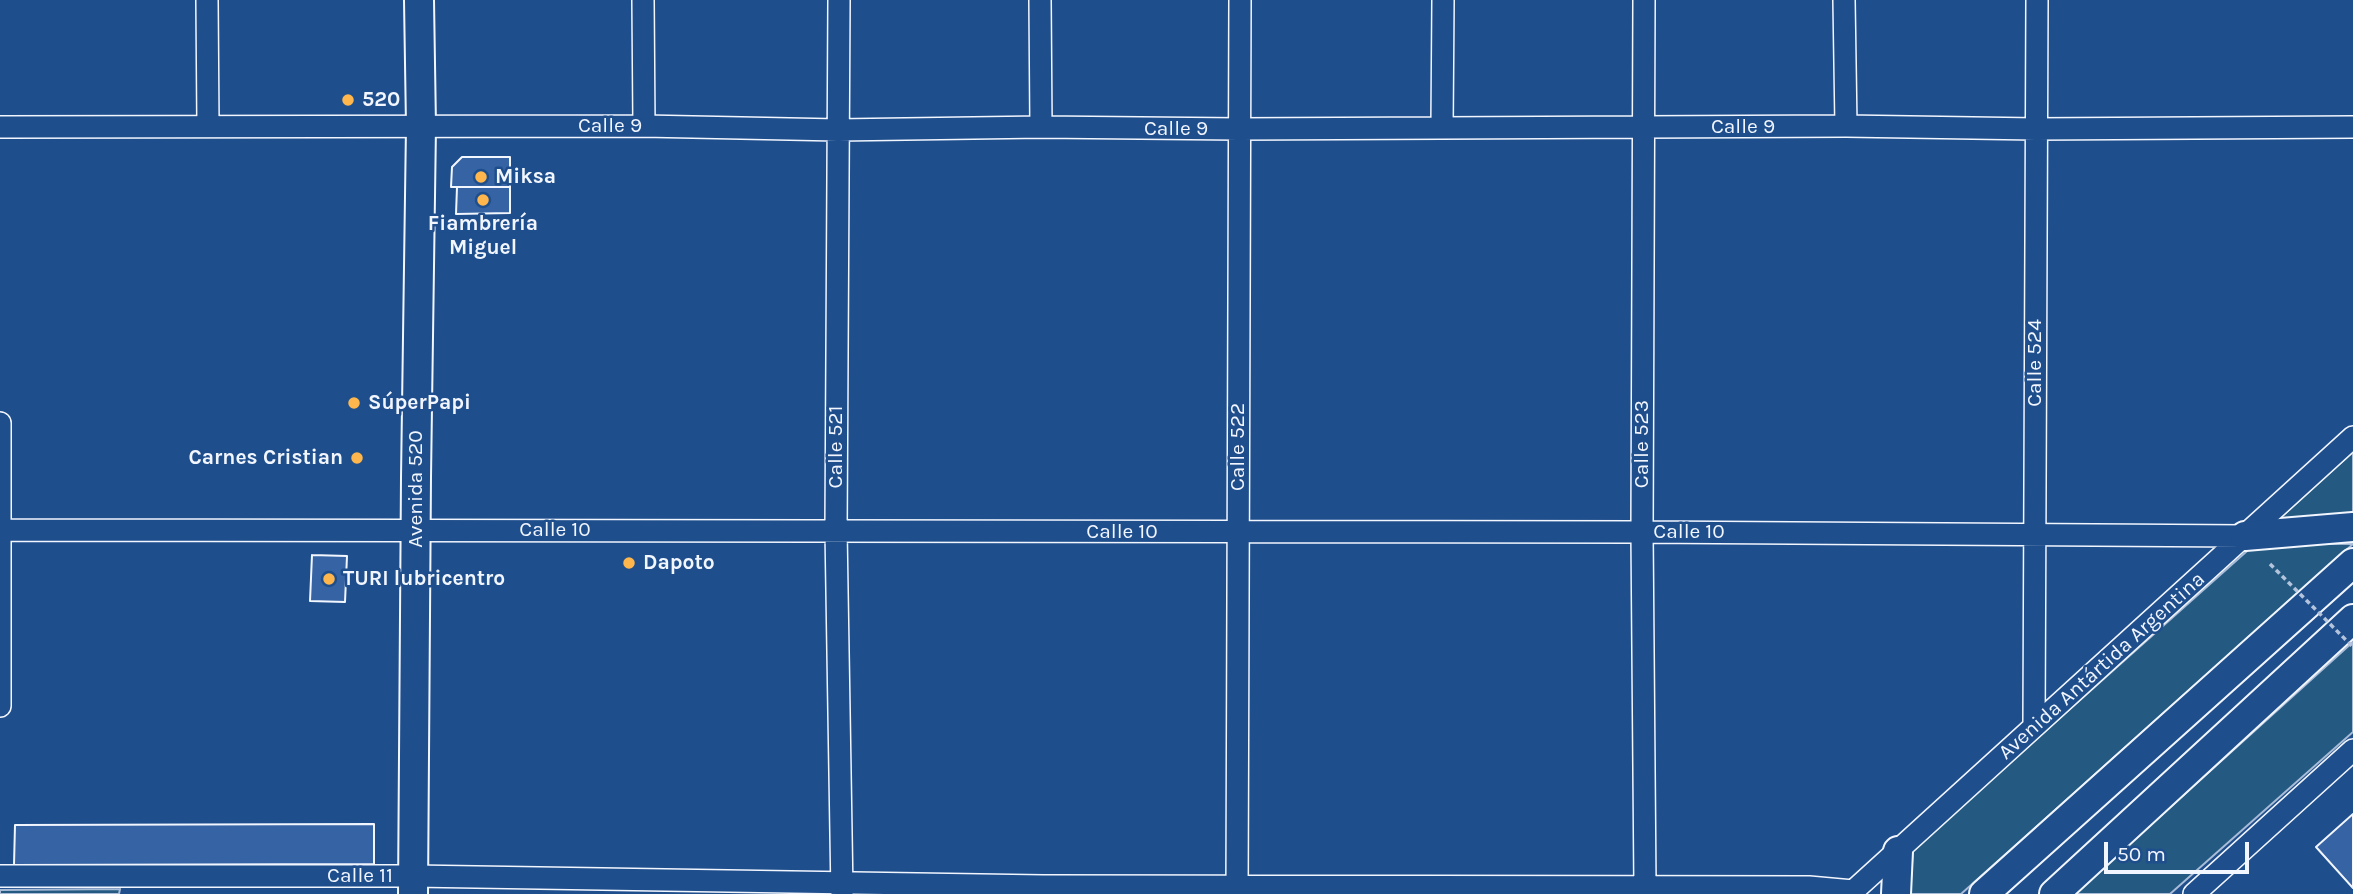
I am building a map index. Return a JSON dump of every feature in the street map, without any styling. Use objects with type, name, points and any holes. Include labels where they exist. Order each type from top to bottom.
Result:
[{"type":"main road","name":"Avenida 520","points":[[413,885],[421,126],[419,0]]},
{"type":"main road","points":[[2245,536],[2353,527]]},
{"type":"main road","points":[[1984,894],[2353,562]]},
{"type":"main road","points":[[2054,894],[2353,620]]},
{"type":"main road","points":[[1896,894],[1898,850]]},
{"type":"street","points":[[207,0],[208,126]]},
{"type":"street","points":[[643,0],[644,126]]},
{"type":"street","name":"Calle 521","points":[[839,0],[836,530],[842,888]]},
{"type":"street","points":[[1041,0],[1041,128]]},
{"type":"street","name":"Calle 522","points":[[1237,890],[1240,0]]},
{"type":"street","points":[[1443,0],[1443,127]]},
{"type":"street","name":"Calle 523","points":[[1644,0],[1642,532],[1645,888]]},
{"type":"street","points":[[1844,0],[1846,127]]},
{"type":"street","name":"Calle 524","points":[[2034,726],[2036,0]]},
{"type":"street","name":"Calle 9","points":[[0,127],[644,126],[838,130],[1443,127],[2036,130],[2353,127]]},
{"type":"street","points":[[0,423],[0,706]]},
{"type":"street","name":"Avenida Antártida Argentina","points":[[1852,893],[2353,437]]},
{"type":"street","name":"Calle 10","points":[[1,530],[1642,532],[2245,536]]},
{"type":"street","points":[[2194,894],[2353,750]]},
{"type":"street","name":"Calle 11","points":[[0,876],[413,885],[1043,890],[1809,887],[1852,893]]},
{"type":"path","points":[[2270,565],[2353,647]]},
{"type":"shaded area","points":[[2353,452],[2353,515],[2279,519]]},
{"type":"shaded area","points":[[2256,543],[2353,544],[1961,894],[1910,894],[1913,849]]},
{"type":"shaded area","points":[[2353,642],[2353,732],[2170,894],[2074,894]]},
{"type":"shaded area","points":[[120,889],[119,894],[0,894],[0,890]]},
{"type":"building","name":"Miksa","points":[[462,157],[510,157],[510,187],[451,187],[452,167]]},
{"type":"building","name":"Fiambrería Miguel","points":[[457,187],[510,187],[510,213],[456,214]]},
{"type":"building","name":"TURI lubricentro","points":[[312,555],[347,556],[345,602],[310,601]]},
{"type":"building","points":[[2353,814],[2353,888],[2316,847]]},
{"type":"building","points":[[374,824],[374,864],[14,865],[15,825]]},
{"type":"place","name":"520","points":[[348,100]]},
{"type":"place","name":"Miksa","points":[[481,177]]},
{"type":"place","name":"Fiambrería Miguel","points":[[483,200]]},
{"type":"place","name":"SúperPapi","points":[[354,403]]},
{"type":"place","name":"Carnes Cristian","points":[[357,458]]},
{"type":"place","name":"Dapoto","points":[[629,563]]},
{"type":"place","name":"TURI lubricentro","points":[[329,579]]}]
